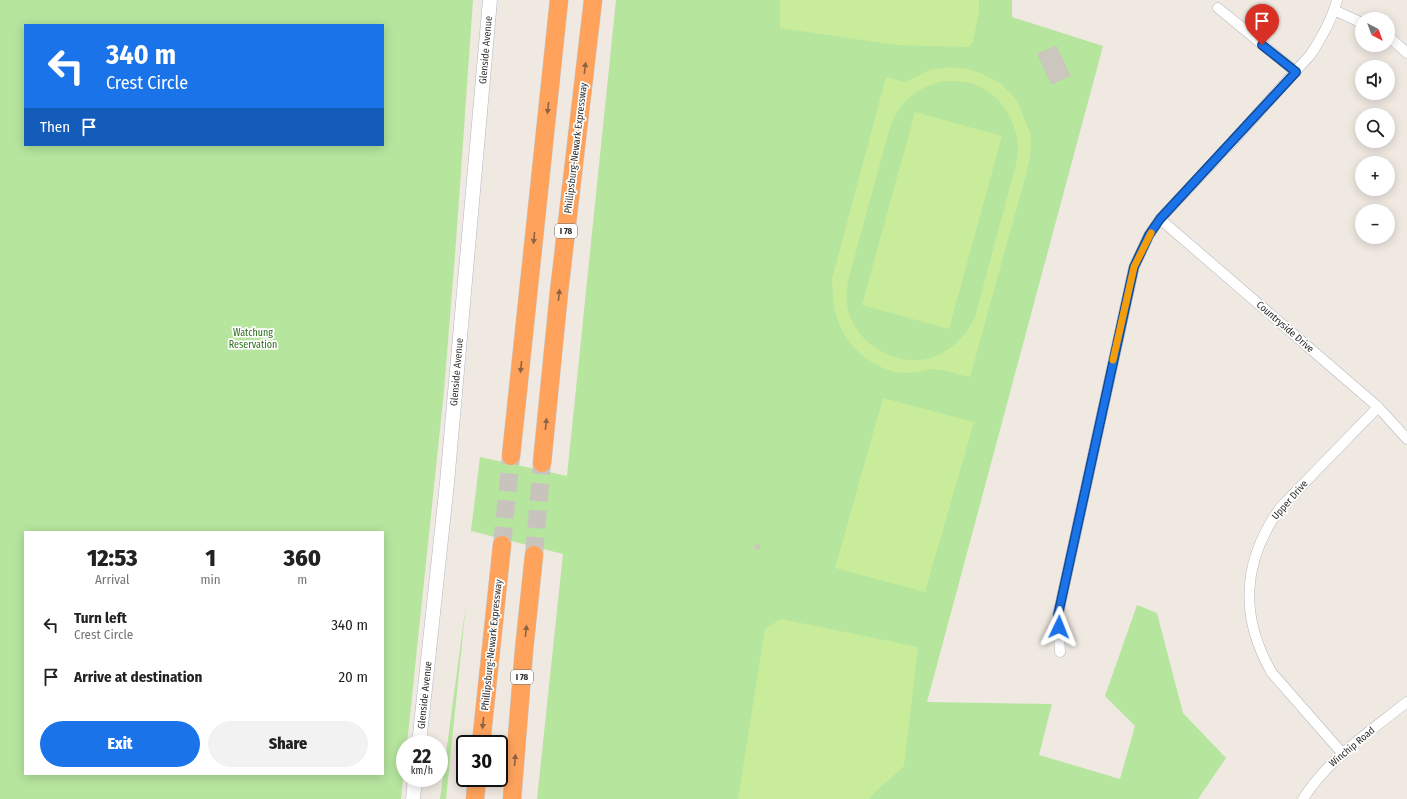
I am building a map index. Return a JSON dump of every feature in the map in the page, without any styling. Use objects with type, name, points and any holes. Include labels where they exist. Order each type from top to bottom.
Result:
[{"type":"highway","points":[[512,456],[559,0]]},
{"type":"highway","name":"Phillipsburg-Newark Expressway","points":[[542,463],[559,292],[593,0]]},
{"type":"highway","name":"Phillipsburg-Newark Expressway","points":[[482,735],[502,545]]},
{"type":"highway","name":"I 78","points":[[512,799],[523,658],[534,555]]},
{"type":"highway","points":[[475,799],[476,787]]},
{"type":"main road","name":"Glenside Avenue","points":[[420,735],[447,483],[490,0]]},
{"type":"main road","points":[[413,799],[414,787]]},
{"type":"street","points":[[1060,652],[1058,615],[1134,267],[1149,235],[1160,219],[1311,54],[1321,39],[1336,5],[1355,18]]},
{"type":"street","points":[[1218,8],[1296,72]]},
{"type":"street","points":[[1395,42],[1407,53]]},
{"type":"street","name":"Countryside Drive","points":[[1160,219],[1378,407],[1407,439]]},
{"type":"street","name":"Upper Drive","points":[[1343,754],[1272,673],[1264,659],[1254,632],[1249,603],[1249,589],[1252,567],[1258,546],[1280,508],[1378,407]]},
{"type":"street","name":"Winchip Road","points":[[1303,799],[1315,782],[1332,763],[1407,702]]},
{"type":"green space","name":"Watchung Reservation","points":[[0,0],[473,0],[444,391],[408,735],[396,735],[396,787],[402,787],[401,799],[0,799]]},
{"type":"green space","points":[[616,0],[1012,0],[1012,17],[1103,46],[927,702],[1052,704],[1039,755],[1120,779],[1135,726],[1105,696],[1137,605],[1157,613],[1183,713],[1226,758],[1198,799],[537,799],[563,554],[471,531],[480,457],[567,476]]},
{"type":"green space","points":[[780,0],[979,0],[979,11],[973,42],[968,47],[896,45],[780,28]]},
{"type":"green space","points":[[949,67],[968,69],[983,74],[1001,84],[1017,100],[1031,136],[1030,157],[1027,171],[970,377],[936,369],[910,373],[896,372],[876,364],[866,358],[850,343],[837,319],[834,302],[832,279],[886,77],[905,82],[930,70]],"holes":[[[944,81],[971,83],[981,87],[998,100],[1010,116],[1014,126],[1017,136],[1018,153],[975,317],[969,328],[961,338],[947,350],[928,359],[912,360],[897,358],[870,344],[859,333],[851,320],[847,305],[848,281],[890,127],[894,118],[899,109],[911,96],[925,87]]]},
{"type":"green space","points":[[915,112],[1002,136],[949,329],[862,305]]},
{"type":"green space","points":[[883,398],[974,422],[925,592],[835,568]]},
{"type":"green space","points":[[466,604],[448,780],[448,739]]},
{"type":"green space","points":[[781,619],[918,647],[904,766],[870,797],[870,799],[738,799],[765,629]]},
{"type":"green space","points":[[442,787],[447,787],[446,799],[440,799]]},
{"type":"building","points":[[1056,46],[1070,76],[1051,84],[1038,54]]},
{"type":"building","points":[[755,545],[760,545],[759,549],[755,549]]},
{"type":"tunnel","points":[[502,545],[511,456]]},
{"type":"tunnel","points":[[534,555],[542,463]]},
{"type":"slow traffic","points":[[1113,360],[1134,267],[1151,233]]},
{"type":"route","points":[[1059,627],[1058,615],[1134,267],[1149,235],[1160,219],[1296,72],[1262,45]]}]
